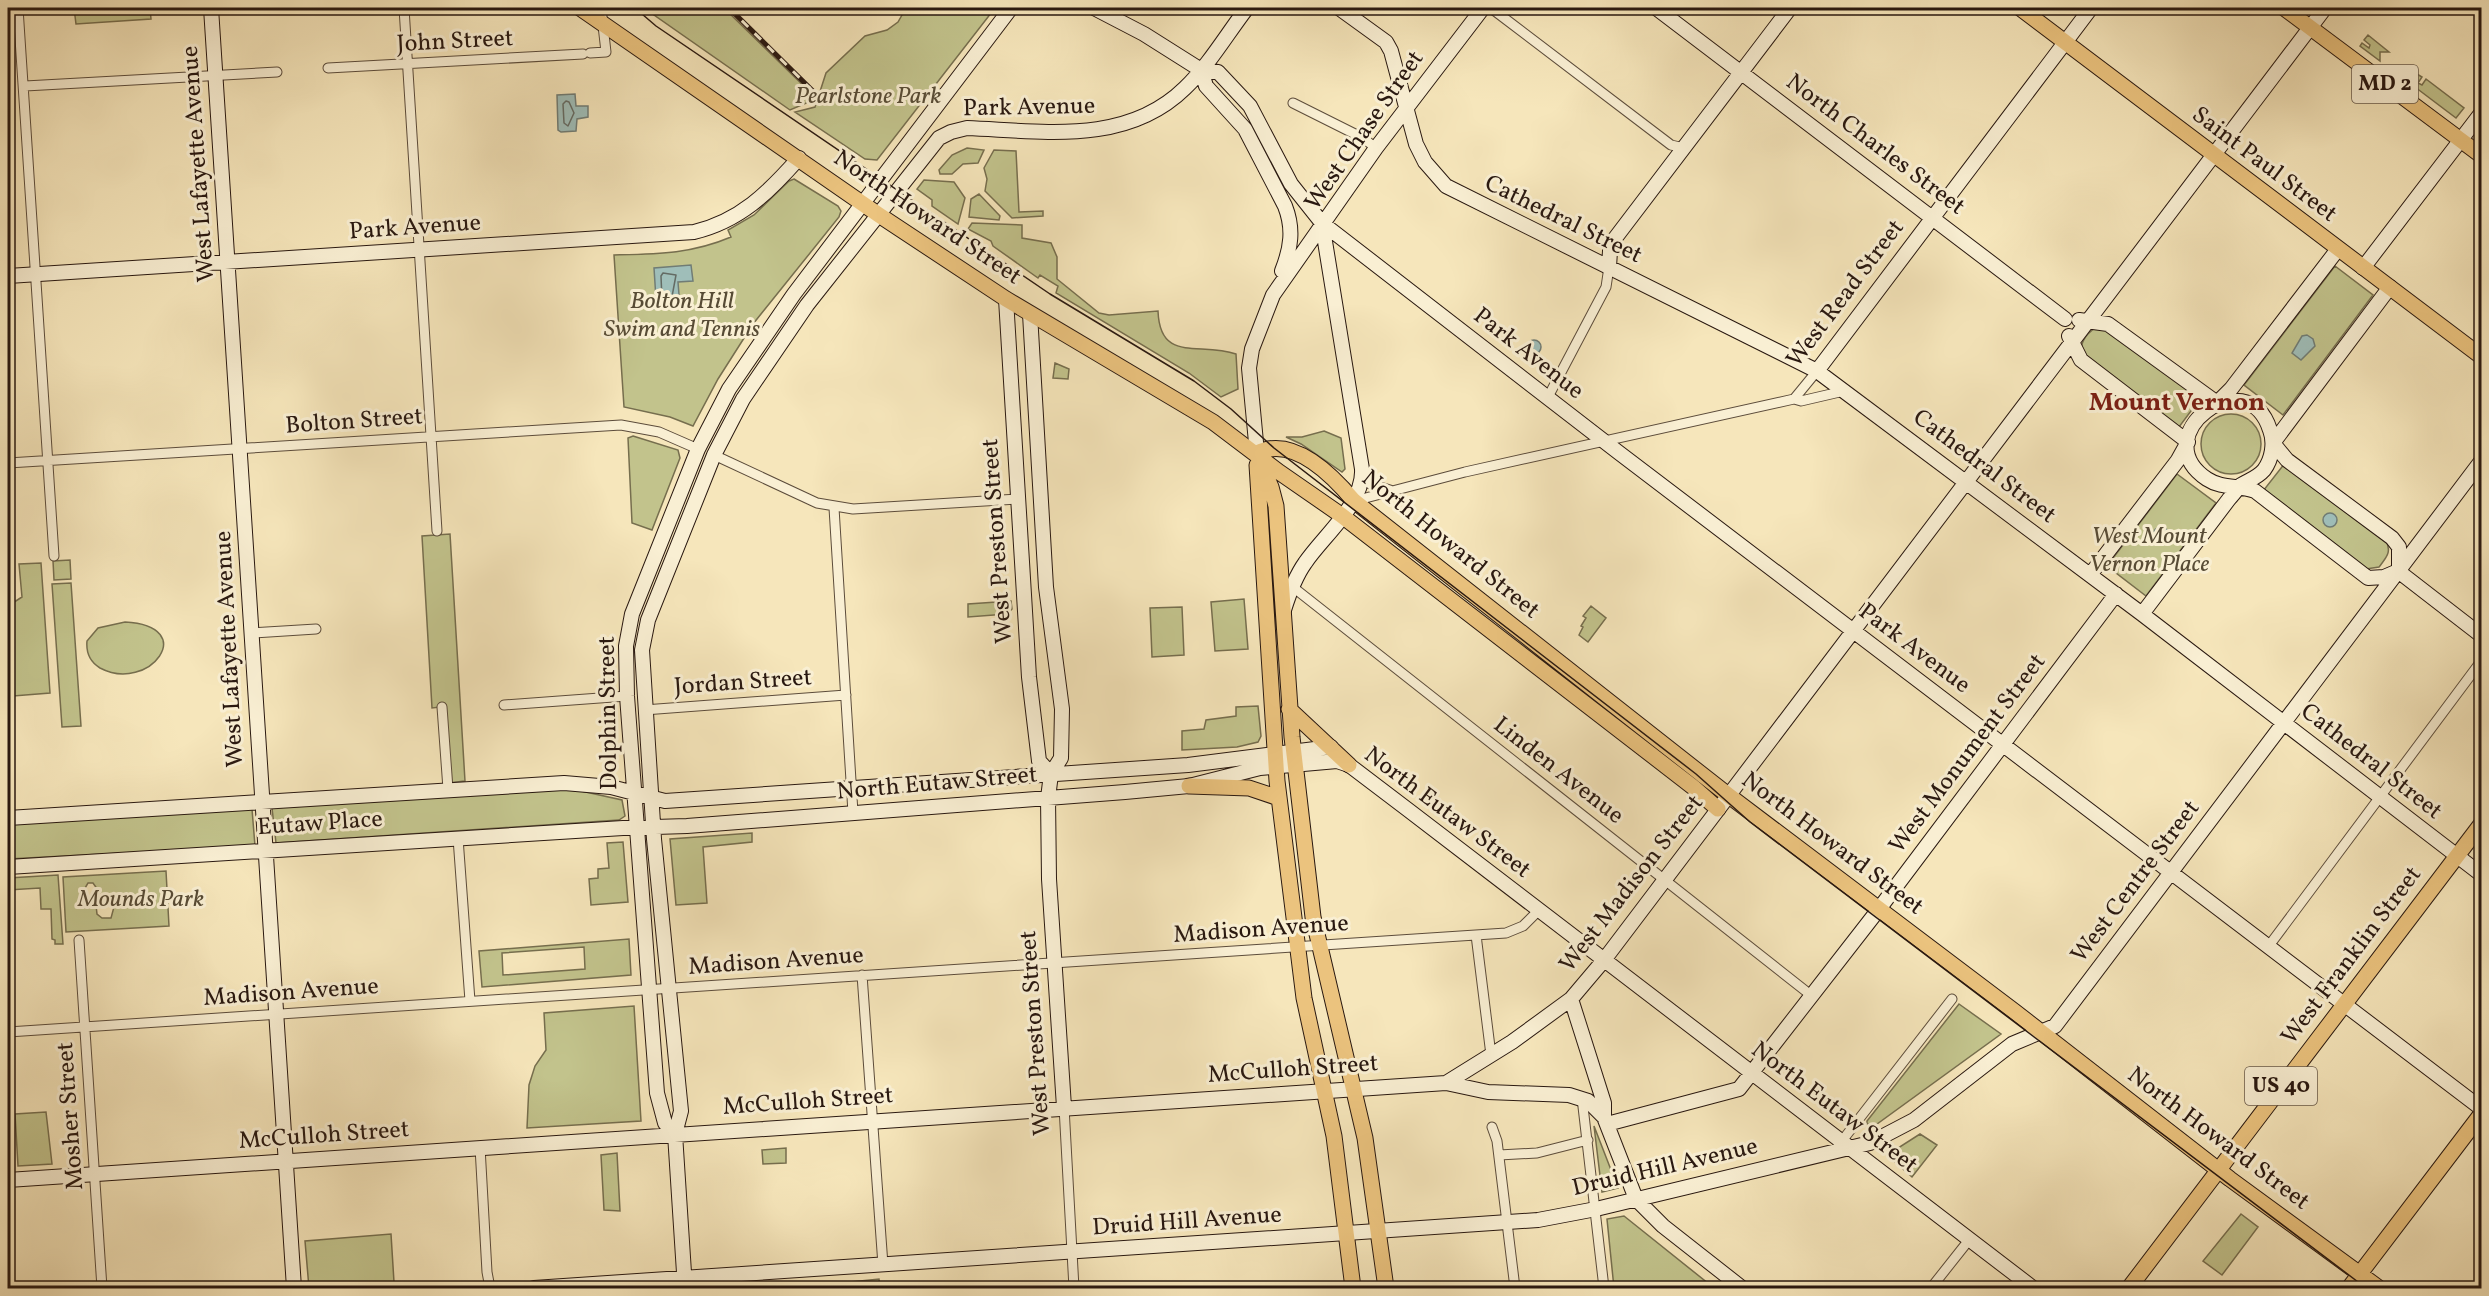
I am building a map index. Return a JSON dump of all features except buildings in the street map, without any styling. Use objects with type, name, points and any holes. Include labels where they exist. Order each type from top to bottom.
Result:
[{"type":"main road","name":"West Lafayette Avenue","points":[[211,8],[294,1288]]},
{"type":"main road","name":"North Howard Street","points":[[580,8],[602,15],[879,215],[1006,299],[1144,379],[1213,422],[1257,453],[1279,472],[1341,515],[1693,787],[1718,810]]},
{"type":"main road","points":[[862,203],[1011,8]]},
{"type":"main road","points":[[1094,8],[1144,34],[1201,70],[1206,86],[1223,102],[1245,129],[1290,218],[1291,244],[1277,287],[1252,349],[1250,389],[1257,453],[1279,798],[1304,998],[1341,1180],[1353,1288]]},
{"type":"main road","name":"Park Avenue","points":[[879,215],[931,147],[944,135],[967,128],[1075,132],[1118,127],[1150,114],[1167,104],[1201,70],[1247,8]]},
{"type":"main road","points":[[1339,8],[1386,42],[1396,61],[1406,108]]},
{"type":"main road","name":"West Chase Street","points":[[1354,501],[1362,483],[1362,470],[1322,223],[1483,8]]},
{"type":"main road","name":"North Charles Street","points":[[1656,8],[1933,216],[2065,319]]},
{"type":"main road","points":[[1609,267],[1612,243],[1790,8]]},
{"type":"main road","name":"Saint Paul Street","points":[[2020,8],[2481,357]]},
{"type":"main road","name":"West Read Street","points":[[1817,371],[2091,8]]},
{"type":"main road","name":"MD 2","points":[[2284,8],[2481,156]]},
{"type":"main road","name":"West Madison Street","points":[[1446,1083],[1491,1055],[1571,999],[1604,960],[1854,631],[1964,480],[2325,8]]},
{"type":"main road","name":"Park Avenue","points":[[1201,70],[1218,72],[1244,99],[1260,123],[1291,184],[1322,223],[1603,441],[2345,1004],[2481,1111]]},
{"type":"main road","name":"Cathedral Street","points":[[1406,108],[1420,153],[1446,186],[1817,371],[2116,594],[2481,875]]},
{"type":"main road","points":[[2363,268],[2481,112]]},
{"type":"main road","name":"Park Avenue","points":[[8,276],[228,264],[694,232],[725,222],[751,207],[798,158]]},
{"type":"main road","name":"Dolphin Street","points":[[675,1134],[665,1123],[658,1104],[648,990],[627,696],[626,646],[632,614],[698,449],[745,363],[862,203]]},
{"type":"main road","name":"Dolphin Street","points":[[685,1283],[675,1134],[681,1111],[653,827],[642,650],[648,620],[714,455],[759,372],[811,301],[879,215]]},
{"type":"main road","points":[[1277,287],[1322,223]]},
{"type":"main road","points":[[2090,575],[2178,460],[2188,442],[2196,418],[2217,403],[2231,389],[2338,249]]},
{"type":"main road","points":[[2273,443],[2390,287]]},
{"type":"main road","name":"West Preston Street","points":[[1006,299],[1033,716],[1039,761],[1051,774]]},
{"type":"main road","name":"West Preston Street","points":[[1030,314],[1046,587],[1062,710],[1061,758],[1051,774],[1048,798],[1054,963],[1064,1107]]},
{"type":"main road","points":[[2065,319],[2079,331]]},
{"type":"main road","points":[[2065,319],[2079,331],[2081,360],[2188,442],[2193,464],[2208,480],[2230,487],[2254,479],[2264,470],[2271,457],[2273,443],[2268,424],[2256,409],[2237,402],[2217,403],[2108,324],[2079,331]]},
{"type":"main road","points":[[2273,443],[2287,460],[2392,538],[2399,547],[2398,572]]},
{"type":"main road","name":"North Howard Street","points":[[1257,453],[1274,448],[1309,460],[1326,471],[1354,501],[1728,795],[2379,1288]]},
{"type":"main road","points":[[1257,453],[1272,488],[1276,506],[1289,709],[1318,946],[1373,1180],[1386,1288]]},
{"type":"main road","name":"West Centre Street","points":[[1842,1146],[1870,1143],[1896,1132],[2012,1044],[2055,1026],[2481,460]]},
{"type":"main road","points":[[2241,485],[2255,491],[2368,578],[2384,577],[2398,572]]},
{"type":"main road","points":[[2142,614],[2241,485]]},
{"type":"main road","points":[[1282,624],[1293,587],[1305,563],[1354,501]]},
{"type":"main road","points":[[2398,572],[2481,636]]},
{"type":"main road","name":"West Monument Street","points":[[1606,1121],[1739,1089],[1880,909],[2116,594]]},
{"type":"main road","points":[[1289,709],[1300,722],[1349,765]]},
{"type":"main road","name":"North Eutaw Street","points":[[633,792],[665,801],[1275,760],[1331,747]]},
{"type":"main road","name":"North Eutaw Street","points":[[1294,757],[1331,760],[1349,765],[1752,1074],[1842,1146],[2033,1288]]},
{"type":"main road","name":"North Eutaw Street","points":[[635,827],[853,813],[1189,786],[1275,760]]},
{"type":"main road","name":"Eutaw Place","points":[[8,818],[447,789],[589,783],[633,792]]},
{"type":"main road","points":[[1189,786],[1249,788],[1279,798]]},
{"type":"main road","name":"West Franklin Street","points":[[2129,1288],[2481,823]]},
{"type":"main road","name":"Eutaw Place","points":[[8,867],[635,827]]},
{"type":"main road","points":[[1571,999],[1604,1102],[1606,1121],[1636,1199],[1663,1226],[1742,1288]]},
{"type":"main road","name":"McCulloh Street","points":[[8,1180],[1324,1089],[1446,1083],[1488,1092],[1569,1095],[1582,1098]]},
{"type":"main road","points":[[1582,1098],[1595,1106],[1606,1121]]},
{"type":"main road","points":[[2349,1288],[2481,1111]]},
{"type":"main road","name":"Druid Hill Avenue","points":[[534,1288],[685,1283],[883,1265],[1538,1220],[1596,1209],[1842,1146]]},
{"type":"street","points":[[18,8],[54,556]]},
{"type":"street","points":[[404,8],[437,531]]},
{"type":"street","points":[[1491,8],[1671,145],[1684,148]]},
{"type":"street","name":"John Street","points":[[328,68],[606,52],[602,15]]},
{"type":"street","points":[[24,86],[278,72]]},
{"type":"street","points":[[1293,103],[1363,138],[1376,148]]},
{"type":"street","points":[[1548,397],[1606,287],[1609,267]]},
{"type":"street","name":"West Read Street","points":[[1794,399],[1817,371]]},
{"type":"street","name":"West Read Street","points":[[1354,501],[1465,472],[1603,441],[1794,399],[1801,401],[1844,391]]},
{"type":"street","name":"Bolton Street","points":[[8,463],[621,425],[659,432],[698,449]]},
{"type":"street","points":[[714,455],[817,503],[834,508],[1018,499]]},
{"type":"street","name":"West Chase Street","points":[[1362,470],[1370,484],[1395,491]]},
{"type":"street","points":[[834,508],[853,813]]},
{"type":"street","name":"Linden Avenue","points":[[1280,577],[1812,996]]},
{"type":"street","points":[[252,633],[316,629]]},
{"type":"street","points":[[2268,947],[2481,660]]},
{"type":"street","name":"Jordan Street","points":[[644,710],[846,695]]},
{"type":"street","points":[[504,705],[627,696]]},
{"type":"street","points":[[442,707],[447,789]]},
{"type":"street","points":[[458,838],[470,1001]]},
{"type":"street","name":"Madison Avenue","points":[[8,1032],[1476,935],[1514,931],[1539,910]]},
{"type":"street","points":[[1476,935],[1491,1055]]},
{"type":"street","name":"Mosher Street","points":[[79,940],[102,1288]]},
{"type":"street","points":[[862,975],[883,1265]]},
{"type":"street","points":[[1842,1146],[1952,999]]},
{"type":"street","points":[[1582,1098],[1604,1288]]},
{"type":"street","name":"West Preston Street","points":[[1064,1107],[1074,1288]]},
{"type":"street","points":[[1492,1126],[1499,1155],[1515,1288]]},
{"type":"street","points":[[1499,1155],[1537,1153],[1588,1140]]},
{"type":"street","points":[[480,1147],[487,1272],[490,1288]]},
{"type":"street","points":[[1931,1288],[1969,1240]]},
{"type":"green space","points":[[74,8],[150,8],[151,19],[76,24]]},
{"type":"green space","points":[[644,8],[724,8],[813,95],[809,102],[790,110]]},
{"type":"green space","name":"Pearlstone Park","points":[[906,8],[995,8],[877,160],[865,159],[795,112],[815,107],[826,73],[865,36],[887,30],[898,22]]},
{"type":"green space","points":[[2368,35],[2389,52],[2380,52],[2380,61],[2360,46],[2362,43],[2369,48],[2370,45],[2364,40]]},
{"type":"green space","points":[[2407,68],[2422,77],[2418,83],[2422,85],[2426,79],[2464,108],[2456,118],[2404,78]]},
{"type":"green space","points":[[967,148],[984,150],[978,163],[963,164],[952,174],[940,174],[939,170],[952,155]]},
{"type":"green space","points":[[994,150],[1016,151],[1019,212],[1043,211],[1043,216],[1012,218],[985,191],[987,179],[984,168]]},
{"type":"green space","name":"Bolton Hill Swim and Tennis","points":[[794,179],[838,206],[841,211],[839,217],[753,324],[718,379],[693,426],[670,417],[624,407],[614,255],[688,250],[731,237],[728,230],[754,215],[789,181]]},
{"type":"green space","points":[[924,180],[954,182],[965,198],[958,224],[932,206],[932,200],[917,189]]},
{"type":"green space","points":[[979,194],[1000,216],[999,220],[969,217],[971,199]]},
{"type":"green space","points":[[972,223],[1022,225],[1022,238],[1051,243],[1057,257],[1057,279],[1099,313],[1109,315],[1158,311],[1160,328],[1166,338],[1174,344],[1184,348],[1236,354],[1238,389],[1221,397],[1189,373],[1056,293],[1058,286],[1040,275],[1038,278],[993,246],[991,241],[968,229]]},
{"type":"green space","points":[[2335,266],[2373,295],[2283,415],[2244,385]]},
{"type":"green space","points":[[2102,326],[2200,399],[2179,427],[2085,356],[2081,348],[2084,340],[2091,331]]},
{"type":"green space","points":[[1055,363],[1069,369],[1068,379],[1053,378]]},
{"type":"green space","points":[[2231,414],[2252,423],[2261,444],[2252,465],[2231,474],[2210,465],[2201,444],[2210,423]]},
{"type":"green space","points":[[1324,431],[1341,438],[1345,469],[1342,472],[1301,444],[1286,437],[1302,437]]},
{"type":"green space","points":[[633,436],[678,450],[680,458],[652,530],[632,523],[628,438]]},
{"type":"green space","points":[[2285,463],[2386,541],[2388,552],[2379,567],[2366,569],[2263,491]]},
{"type":"green space","name":"West Mount Vernon Place","points":[[2177,474],[2216,503],[2146,596],[2107,566]]},
{"type":"green space","points":[[450,534],[465,781],[448,783],[440,707],[432,708],[422,536]]},
{"type":"green space","points":[[70,560],[71,579],[54,580],[53,561]]},
{"type":"green space","points":[[41,563],[50,693],[13,696],[8,689],[8,606],[22,597],[19,564]]},
{"type":"green space","points":[[71,583],[81,726],[62,727],[52,584]]},
{"type":"green space","points":[[1244,599],[1248,649],[1215,651],[1211,602]]},
{"type":"green space","points":[[1011,601],[1012,609],[1007,614],[968,617],[968,604]]},
{"type":"green space","points":[[1591,606],[1606,618],[1588,642],[1579,635],[1586,618],[1583,616]]},
{"type":"green space","points":[[1182,607],[1184,655],[1152,657],[1150,608]]},
{"type":"green space","points":[[125,622],[148,626],[160,635],[163,645],[159,656],[149,666],[135,672],[118,674],[100,668],[94,663],[89,656],[87,641],[98,628]]},
{"type":"green space","points":[[1258,706],[1261,736],[1258,742],[1237,747],[1182,750],[1182,731],[1204,729],[1206,720],[1236,716],[1236,707]]},
{"type":"green space","points":[[572,789],[622,800],[625,816],[619,820],[276,843],[272,808]]},
{"type":"green space","points":[[252,809],[255,846],[8,859],[8,823]]},
{"type":"green space","points":[[752,833],[752,842],[703,847],[707,903],[676,905],[670,839]]},
{"type":"green space","points":[[623,842],[628,902],[591,905],[589,879],[598,878],[598,869],[609,868],[607,843]]},
{"type":"green space","name":"Mounds Park","points":[[166,871],[169,926],[66,932],[63,877]],"holes":[[[88,883],[93,883],[100,893],[92,903],[82,893]],[[102,902],[114,907],[111,918],[102,918],[97,914],[96,905]]]},
{"type":"green space","points":[[58,875],[63,944],[55,944],[55,940],[52,939],[51,909],[41,909],[40,888],[8,890],[8,878]]},
{"type":"green space","points":[[629,939],[631,975],[482,987],[479,951]],"holes":[[[584,947],[585,969],[503,975],[502,953]]]},
{"type":"green space","points":[[1959,1004],[2001,1034],[1877,1124],[1867,1124],[1867,1121]]},
{"type":"green space","points":[[634,1006],[641,1121],[527,1128],[529,1085],[535,1066],[546,1050],[544,1013]]},
{"type":"green space","points":[[46,1112],[52,1164],[18,1166],[15,1114]]},
{"type":"green space","points":[[1594,1126],[1618,1188],[1602,1192]]},
{"type":"green space","points":[[1920,1134],[1937,1145],[1912,1177],[1887,1155]]},
{"type":"green space","points":[[786,1148],[786,1163],[763,1164],[762,1150]]},
{"type":"green space","points":[[617,1153],[620,1211],[604,1210],[601,1155]]},
{"type":"green space","points":[[2241,1214],[2258,1227],[2222,1275],[2203,1261]]},
{"type":"green space","points":[[1624,1216],[1714,1288],[1614,1288],[1607,1219]]},
{"type":"green space","points":[[391,1234],[394,1282],[309,1288],[305,1241]]},
{"type":"green space","points":[[879,1279],[880,1288],[842,1288],[841,1283]]},
{"type":"water","points":[[575,94],[576,106],[588,106],[588,117],[577,119],[576,131],[561,132],[558,130],[557,95]]},
{"type":"water","points":[[691,265],[693,281],[678,282],[680,307],[651,309],[650,299],[656,299],[654,268]]},
{"type":"water","points":[[2307,335],[2313,339],[2315,346],[2301,360],[2292,353],[2302,336]]},
{"type":"water","points":[[1534,340],[1539,342],[1541,347],[1539,352],[1534,354],[1529,352],[1527,347],[1529,342]]},
{"type":"water","points":[[2330,513],[2335,515],[2337,520],[2335,525],[2330,527],[2325,525],[2323,520],[2325,515]]},
{"type":"water","points":[[2161,527],[2169,535],[2161,543],[2153,535]]},
{"type":"tram line","points":[[635,8],[656,26],[1050,294],[1194,381],[1231,409],[1274,448],[1696,774],[1750,822],[2366,1288]]},
{"type":"railway","points":[[729,8],[823,101]]},
{"type":"district","name":"Mount Vernon","points":[[2177,403]]}]
